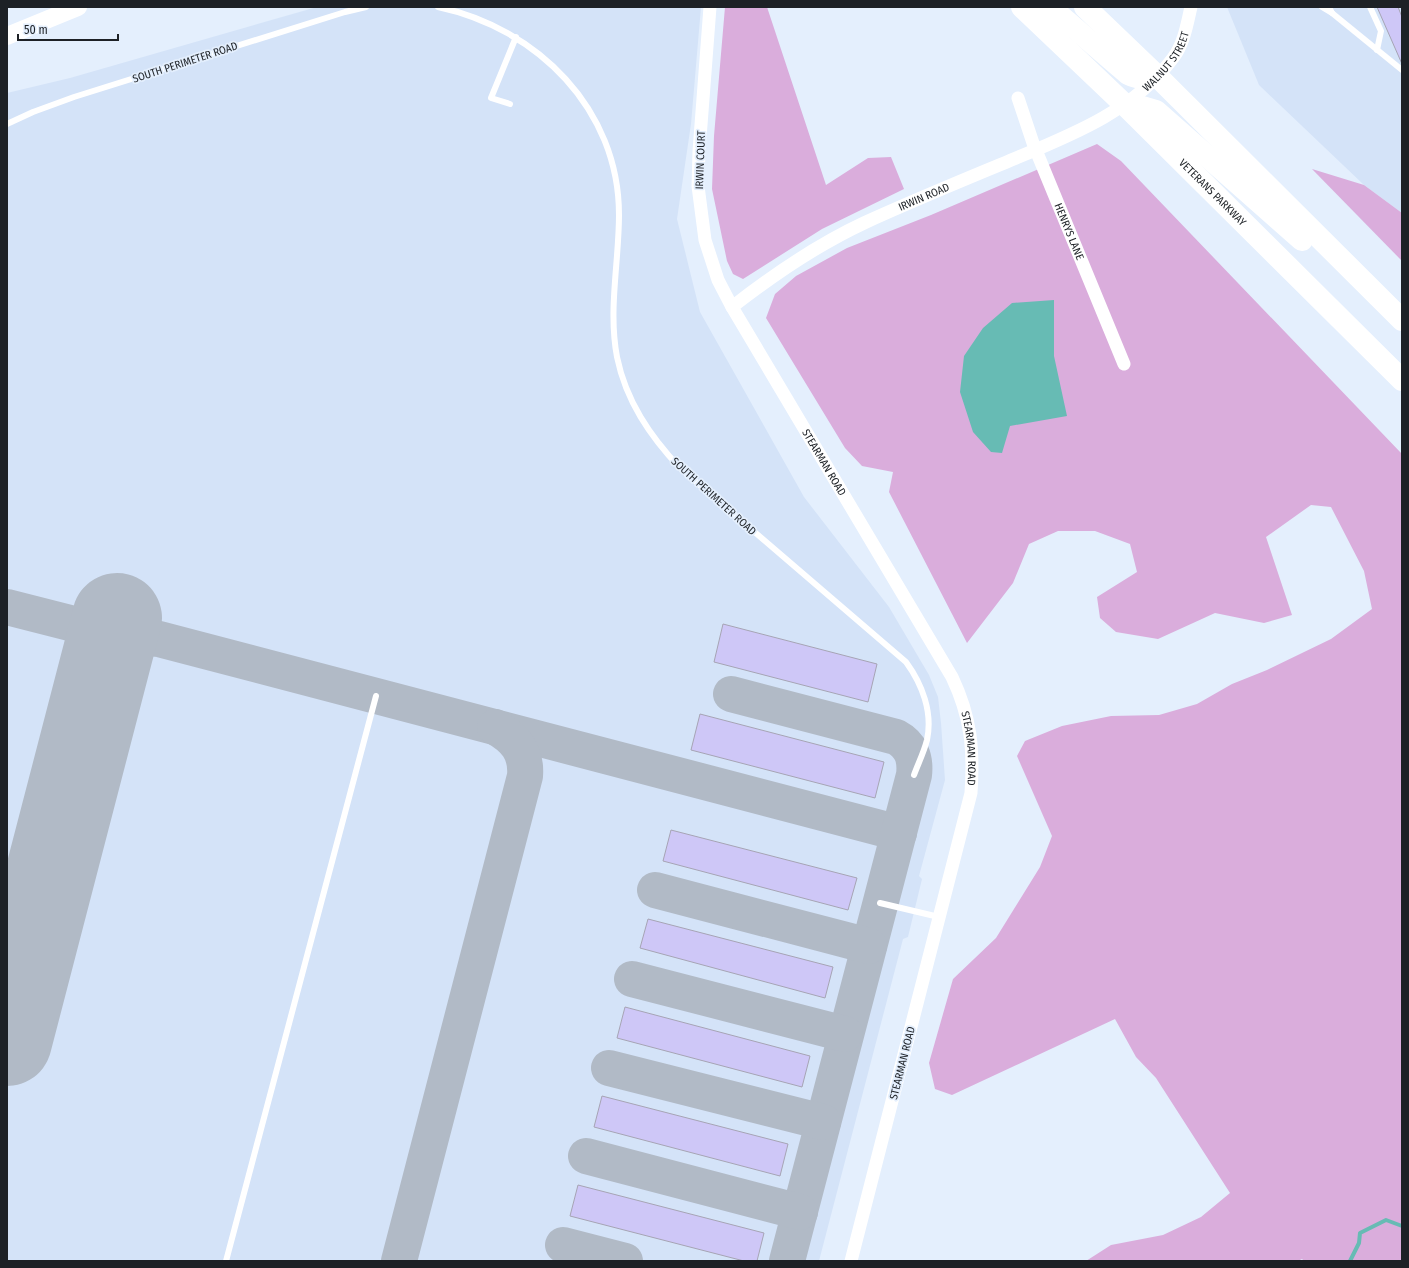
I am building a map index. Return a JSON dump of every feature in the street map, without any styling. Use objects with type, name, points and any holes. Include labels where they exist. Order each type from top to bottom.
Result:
[{"type":"highway","name":"VETERANS PARKWAY","points":[[1022,7],[1125,105],[1402,380]]},
{"type":"highway","points":[[1050,7],[1128,74],[1135,78],[1144,79],[1157,76]]},
{"type":"highway","points":[[1085,7],[1157,76],[1402,320]]},
{"type":"highway","points":[[1125,105],[1139,106],[1156,111],[1168,120],[1318,254],[1390,322],[1402,326]]},
{"type":"main road","points":[[7,36],[78,7]]},
{"type":"street","name":"IRWIN COURT","points":[[710,7],[699,152],[698,186],[705,240],[718,280],[732,307]]},
{"type":"street","name":"WALNUT STREET","points":[[1125,105],[1157,76],[1174,57],[1181,42],[1191,7]]},
{"type":"street","name":"HENRYS LANE","points":[[1018,98],[1036,150],[1124,364]]},
{"type":"street","name":"IRWIN ROAD","points":[[732,307],[758,287],[824,244],[891,211],[1092,125],[1125,105]]},
{"type":"street","name":"STEARMAN ROAD","points":[[732,307],[952,677],[962,697],[972,744],[971,793],[851,1261]]},
{"type":"lane","name":"SOUTH PERIMETER ROAD","points":[[7,124],[33,112],[74,97],[345,12],[366,7]]},
{"type":"lane","name":"SOUTH PERIMETER ROAD","points":[[438,7],[462,13],[516,37],[547,60],[575,89],[595,121],[608,154],[617,193],[619,214],[613,306],[617,357],[623,379],[642,422],[657,444],[680,468],[906,662],[921,686],[925,699],[928,726],[927,741],[914,775]]},
{"type":"lane","points":[[1322,7],[1330,10],[1402,70]]},
{"type":"lane","points":[[1370,7],[1381,31],[1377,50]]},
{"type":"lane","points":[[510,104],[492,98],[516,37]]},
{"type":"lane","points":[[226,1261],[376,696]]},
{"type":"lane","points":[[880,904],[939,918]]},
{"type":"shaded area","points":[[317,7],[701,7],[691,124],[677,219],[700,312],[804,497],[889,607],[929,675],[938,697],[941,723],[945,780],[919,876],[922,879],[908,937],[903,939],[819,1261],[7,1261],[7,93],[70,78]]},
{"type":"shaded area","points":[[725,7],[767,7],[826,185],[868,158],[891,157],[904,189],[822,229],[743,279],[733,274],[727,261],[712,189],[714,136]]},
{"type":"shaded area","points":[[1227,7],[1402,7],[1402,213],[1364,185],[1259,85]]},
{"type":"shaded area","points":[[1097,144],[1121,161],[1402,454],[1402,1261],[1304,1261],[1302,1259],[1298,1261],[1086,1261],[1111,1245],[1163,1235],[1201,1217],[1230,1193],[1156,1078],[1136,1057],[1115,1019],[952,1095],[935,1089],[929,1063],[953,979],[996,938],[1040,867],[1052,836],[1017,756],[1025,741],[1062,726],[1111,716],[1159,715],[1197,704],[1232,684],[1267,670],[1331,639],[1372,609],[1364,571],[1331,507],[1311,505],[1266,537],[1292,615],[1264,623],[1215,613],[1158,639],[1116,632],[1100,618],[1097,597],[1137,572],[1130,544],[1095,531],[1058,531],[1029,544],[1013,583],[967,643],[889,492],[893,472],[862,466],[845,448],[766,318],[775,294],[796,276],[847,248],[931,215]]},
{"type":"shaded area","points":[[1312,169],[1364,185],[1402,213],[1402,261]]},
{"type":"shaded area","points":[[1054,300],[1054,356],[1067,416],[1010,426],[1002,453],[991,452],[973,432],[960,392],[964,356],[983,328],[1012,303]]},
{"type":"building","points":[[1377,7],[1398,7],[1402,17],[1402,64]]},
{"type":"building","points":[[723,624],[877,664],[868,702],[714,662]]},
{"type":"building","points":[[700,714],[884,762],[875,798],[691,750]]},
{"type":"building","points":[[671,830],[857,878],[848,910],[663,861]]},
{"type":"building","points":[[648,919],[833,967],[825,998],[640,948]]},
{"type":"building","points":[[625,1007],[810,1056],[802,1087],[617,1038]]},
{"type":"building","points":[[602,1096],[788,1144],[780,1176],[594,1127]]},
{"type":"building","points":[[578,1185],[764,1233],[757,1261],[744,1261],[570,1216]]},
{"type":"waterway","points":[[1350,1261],[1359,1243],[1360,1233],[1386,1220],[1402,1226]]},
{"type":"taxiway","points":[[7,607],[113,634],[159,639],[899,833]]},
{"type":"taxiway","points":[[731,694],[896,737],[909,748],[914,763],[914,775],[787,1261]]},
{"type":"taxiway","points":[[399,1261],[525,776],[522,753],[514,741],[495,727]]},
{"type":"taxiway","points":[[655,890],[869,946]]},
{"type":"taxiway","points":[[632,979],[845,1034]]},
{"type":"taxiway","points":[[609,1068],[823,1122]]},
{"type":"taxiway","points":[[586,1156],[800,1212]]},
{"type":"taxiway","points":[[563,1245],[625,1261]]},
{"type":"runway","points":[[7,1041],[117,618]]}]
